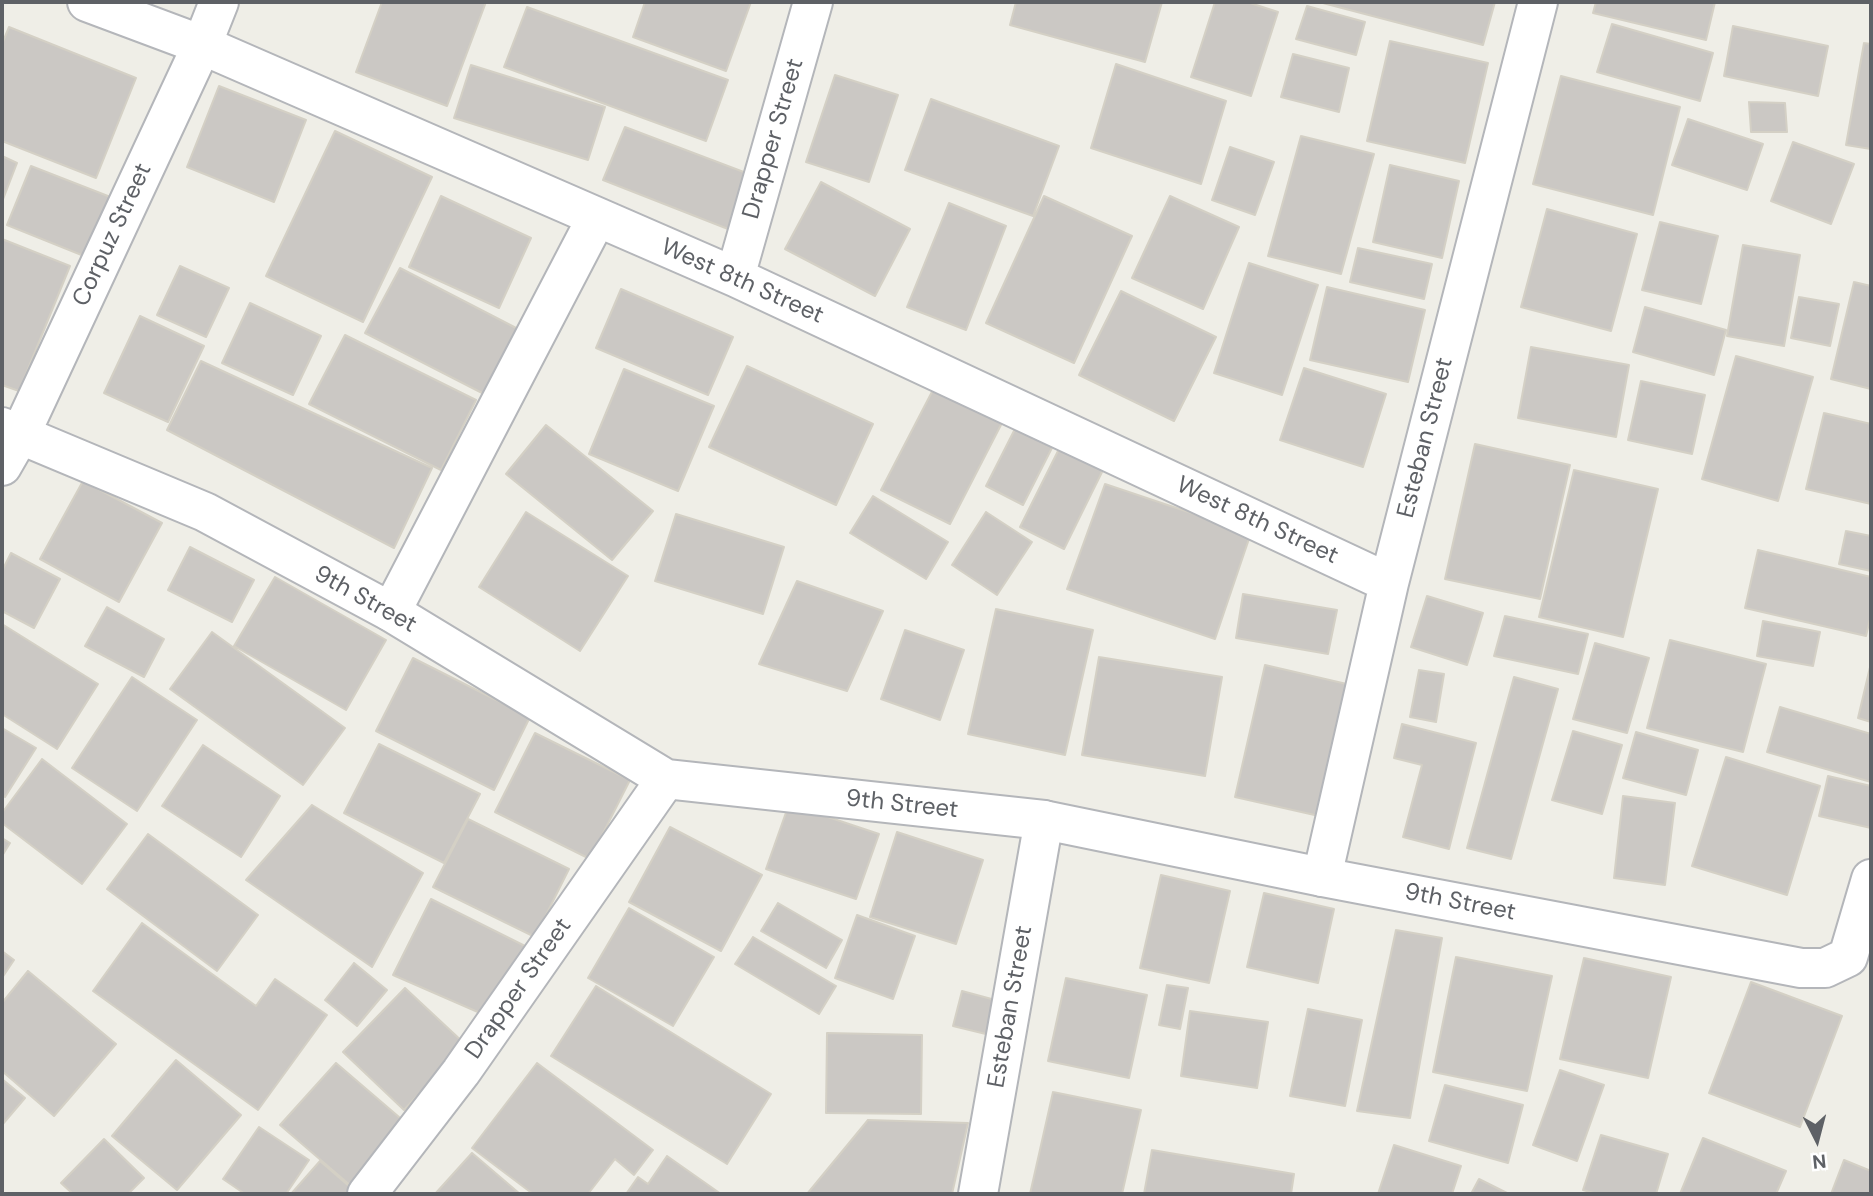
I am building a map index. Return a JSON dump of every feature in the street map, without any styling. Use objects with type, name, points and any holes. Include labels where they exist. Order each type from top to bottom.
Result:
[{"type":"street","name":"West 8th Street","points":[[87,2],[202,45],[735,277],[1389,583]]},
{"type":"street","name":"Corpuz Street","points":[[2,466],[11,430],[202,45],[219,2]]},
{"type":"street","name":"Drapper Street","points":[[735,277],[814,2]]},
{"type":"street","name":"Esteban Street","points":[[1322,877],[1389,583],[1538,2]]},
{"type":"street","points":[[391,612],[597,217]]},
{"type":"street","name":"9th Street","points":[[11,430],[205,512],[391,612],[666,779],[1044,820],[1322,877],[1801,968],[1840,963],[1848,957],[1871,879]]},
{"type":"street","name":"Drapper Street","points":[[367,1194],[461,1072],[666,779]]},
{"type":"street","name":"Esteban Street","points":[[978,1194],[1044,820]]},
{"type":"building","points":[[382,2],[486,2],[447,106],[356,72]]},
{"type":"building","points":[[645,2],[751,2],[726,71],[633,37]]},
{"type":"building","points":[[1016,2],[1162,2],[1145,62],[1010,25]]},
{"type":"building","points":[[1215,2],[1247,2],[1278,12],[1251,96],[1191,77]]},
{"type":"building","points":[[1319,2],[1495,2],[1483,45]]},
{"type":"building","points":[[1596,2],[1715,2],[1706,40],[1593,13]]},
{"type":"building","points":[[1307,6],[1365,22],[1356,55],[1296,39]]},
{"type":"building","points":[[527,7],[728,80],[706,141],[504,67]]},
{"type":"building","points":[[1612,24],[1713,53],[1700,101],[1597,72]]},
{"type":"building","points":[[1733,26],[1828,46],[1818,96],[1724,76]]},
{"type":"building","points":[[9,27],[136,78],[96,178],[2,141],[2,44]]},
{"type":"building","points":[[1390,41],[1488,63],[1465,163],[1367,141]]},
{"type":"building","points":[[1864,43],[1871,44],[1871,149],[1846,145]]},
{"type":"building","points":[[1293,54],[1349,68],[1339,112],[1281,97]]},
{"type":"building","points":[[1116,64],[1226,101],[1201,184],[1091,148]]},
{"type":"building","points":[[471,65],[605,107],[588,160],[454,118]]},
{"type":"building","points":[[835,75],[898,95],[869,182],[806,162]]},
{"type":"building","points":[[1561,76],[1680,107],[1653,215],[1533,184]]},
{"type":"building","points":[[219,86],[306,120],[274,202],[187,167]]},
{"type":"building","points":[[931,99],[1059,146],[1033,216],[905,170]]},
{"type":"building","points":[[1749,102],[1785,103],[1787,132],[1751,132]]},
{"type":"building","points":[[1688,119],[1763,144],[1747,190],[1672,165]]},
{"type":"building","points":[[625,127],[749,174],[728,229],[603,180]]},
{"type":"building","points":[[335,131],[432,177],[363,322],[266,276]]},
{"type":"building","points":[[1301,136],[1374,154],[1341,274],[1268,256]]},
{"type":"building","points":[[1793,142],[1854,164],[1831,224],[1771,201]]},
{"type":"building","points":[[1230,147],[1274,162],[1255,215],[1212,200]]},
{"type":"building","points":[[2,156],[17,163],[2,202]]},
{"type":"building","points":[[1390,165],[1459,181],[1442,258],[1373,242]]},
{"type":"building","points":[[31,166],[113,198],[89,258],[7,225]]},
{"type":"building","points":[[821,182],[910,229],[875,296],[785,249]]},
{"type":"building","points":[[441,196],[531,238],[499,308],[409,267]]},
{"type":"building","points":[[1044,196],[1132,236],[1074,363],[986,323]]},
{"type":"building","points":[[1170,196],[1239,227],[1203,309],[1132,278]]},
{"type":"building","points":[[949,203],[1006,226],[966,330],[907,307]]},
{"type":"building","points":[[1547,209],[1637,234],[1611,331],[1521,307]]},
{"type":"building","points":[[1660,222],[1718,236],[1701,304],[1642,290]]},
{"type":"building","points":[[2,239],[70,266],[19,391],[2,385]]},
{"type":"building","points":[[1743,245],[1800,255],[1784,346],[1727,336]]},
{"type":"building","points":[[1358,248],[1432,264],[1424,299],[1350,282]]},
{"type":"building","points":[[1249,263],[1318,285],[1282,395],[1214,373]]},
{"type":"building","points":[[180,266],[229,288],[206,337],[157,315]]},
{"type":"building","points":[[400,268],[520,330],[486,395],[365,333]]},
{"type":"building","points":[[1854,282],[1871,286],[1871,389],[1831,379]]},
{"type":"building","points":[[1327,287],[1425,310],[1408,382],[1310,360]]},
{"type":"building","points":[[621,289],[733,337],[708,395],[596,348]]},
{"type":"building","points":[[1121,291],[1216,337],[1174,421],[1079,375]]},
{"type":"building","points":[[1799,297],[1839,304],[1830,346],[1791,338]]},
{"type":"building","points":[[250,303],[321,336],[293,395],[222,363]]},
{"type":"building","points":[[1645,307],[1726,330],[1714,375],[1633,352]]},
{"type":"building","points":[[140,316],[204,346],[168,422],[104,393]]},
{"type":"building","points":[[345,335],[476,400],[441,470],[309,404]]},
{"type":"building","points":[[1531,347],[1629,365],[1616,437],[1518,418]]},
{"type":"building","points":[[1736,356],[1813,377],[1778,501],[1702,479]]},
{"type":"building","points":[[201,361],[432,468],[394,548],[167,430]]},
{"type":"building","points":[[747,366],[873,424],[836,505],[709,447]]},
{"type":"building","points":[[1304,368],[1386,394],[1363,467],[1280,440]]},
{"type":"building","points":[[624,369],[714,406],[678,491],[589,454]]},
{"type":"building","points":[[1641,381],[1705,395],[1692,454],[1628,440]]},
{"type":"building","points":[[935,386],[1003,421],[950,524],[881,490]]},
{"type":"building","points":[[1824,413],[1871,424],[1871,504],[1806,489]]},
{"type":"building","points":[[1020,419],[1057,438],[1023,505],[986,486]]},
{"type":"building","points":[[546,425],[653,511],[612,560],[506,474]]},
{"type":"building","points":[[1062,443],[1106,464],[1064,549],[1020,527]]},
{"type":"building","points":[[1475,444],[1570,465],[1540,599],[1445,579]]},
{"type":"building","points":[[1574,470],[1658,489],[1623,637],[1539,617]]},
{"type":"building","points":[[83,481],[162,523],[119,602],[40,559]]},
{"type":"building","points":[[1105,484],[1251,533],[1215,639],[1067,589]]},
{"type":"building","points":[[873,496],[948,542],[926,579],[850,533]]},
{"type":"building","points":[[526,512],[628,576],[580,651],[479,587]]},
{"type":"building","points":[[986,512],[1032,542],[997,595],[952,565]]},
{"type":"building","points":[[676,514],[784,547],[763,614],[655,581]]},
{"type":"building","points":[[1846,531],[1871,536],[1871,571],[1839,564]]},
{"type":"building","points":[[190,547],[254,580],[232,622],[168,590]]},
{"type":"building","points":[[1758,550],[1871,577],[1871,615],[1866,636],[1745,608]]},
{"type":"building","points":[[11,553],[60,579],[34,628],[2,611],[2,571]]},
{"type":"building","points":[[275,577],[386,640],[346,710],[234,646]]},
{"type":"building","points":[[797,581],[883,611],[847,691],[759,664]]},
{"type":"building","points":[[1243,594],[1337,610],[1328,654],[1236,638]]},
{"type":"building","points":[[1427,596],[1483,613],[1467,665],[1411,647]]},
{"type":"building","points":[[107,607],[164,639],[144,677],[85,646]]},
{"type":"building","points":[[996,609],[1093,630],[1065,755],[968,734]]},
{"type":"building","points":[[1505,616],[1588,634],[1578,674],[1494,656]]},
{"type":"building","points":[[1763,621],[1820,632],[1813,666],[1757,656]]},
{"type":"building","points":[[2,624],[98,684],[57,749],[2,714]]},
{"type":"building","points":[[905,630],[964,650],[940,720],[881,699]]},
{"type":"building","points":[[212,632],[345,728],[303,785],[170,689]]},
{"type":"building","points":[[1670,640],[1766,664],[1743,752],[1647,728]]},
{"type":"building","points":[[1595,643],[1649,658],[1627,733],[1573,719]]},
{"type":"building","points":[[1099,657],[1222,677],[1205,776],[1082,755]]},
{"type":"building","points":[[413,658],[530,717],[494,790],[376,731]]},
{"type":"building","points":[[1871,663],[1871,722],[1858,718]]},
{"type":"building","points":[[1265,665],[1351,685],[1319,816],[1235,797]]},
{"type":"building","points":[[1419,670],[1444,674],[1436,722],[1410,717]]},
{"type":"building","points":[[132,677],[197,720],[137,811],[72,768]]},
{"type":"building","points":[[1514,677],[1558,689],[1511,859],[1467,848]]},
{"type":"building","points":[[1780,707],[1871,734],[1871,782],[1767,752]]},
{"type":"building","points":[[1402,724],[1476,743],[1449,849],[1403,837],[1422,765],[1394,758]]},
{"type":"building","points":[[2,728],[36,748],[5,797],[2,795]]},
{"type":"building","points":[[1573,731],[1622,745],[1602,814],[1552,800]]},
{"type":"building","points":[[1636,732],[1698,750],[1686,795],[1623,778]]},
{"type":"building","points":[[535,733],[630,780],[590,859],[495,812]]},
{"type":"building","points":[[379,744],[480,794],[444,863],[344,813]]},
{"type":"building","points":[[203,745],[280,796],[241,857],[162,806]]},
{"type":"building","points":[[1726,757],[1820,786],[1787,895],[1692,866]]},
{"type":"building","points":[[42,759],[127,824],[82,884],[2,823],[2,813]]},
{"type":"building","points":[[1828,776],[1871,786],[1871,828],[1819,816]]},
{"type":"building","points":[[1623,796],[1675,803],[1665,885],[1614,878]]},
{"type":"building","points":[[789,804],[879,834],[856,899],[766,869]]},
{"type":"building","points":[[312,805],[423,873],[372,967],[246,880]]},
{"type":"building","points":[[468,819],[569,869],[535,937],[433,887]]},
{"type":"building","points":[[670,827],[762,875],[721,951],[629,902]]},
{"type":"building","points":[[897,832],[983,860],[956,944],[870,917]]},
{"type":"building","points":[[148,834],[258,915],[217,971],[107,889]]},
{"type":"building","points":[[2,838],[10,843],[2,856]]},
{"type":"building","points":[[1161,875],[1230,891],[1209,983],[1140,968]]},
{"type":"building","points":[[1264,893],[1334,909],[1318,983],[1247,967]]},
{"type":"building","points":[[431,899],[539,953],[487,1016],[393,975]]},
{"type":"building","points":[[778,903],[842,940],[826,968],[761,931]]},
{"type":"building","points":[[629,908],[714,957],[673,1026],[588,978]]},
{"type":"building","points":[[857,915],[915,936],[893,999],[835,978]]},
{"type":"building","points":[[142,923],[256,1006],[275,979],[327,1015],[258,1110],[93,991]]},
{"type":"building","points":[[1396,930],[1442,938],[1410,1118],[1357,1111]]},
{"type":"building","points":[[753,937],[836,986],[819,1014],[735,964]]},
{"type":"building","points":[[2,951],[14,960],[2,978]]},
{"type":"building","points":[[1456,957],[1552,976],[1527,1091],[1433,1072]]},
{"type":"building","points":[[1584,958],[1671,977],[1648,1078],[1560,1059]]},
{"type":"building","points":[[354,963],[387,990],[357,1026],[325,1000]]},
{"type":"building","points":[[28,971],[116,1044],[54,1116],[2,1071],[2,1003]]},
{"type":"building","points":[[1066,978],[1147,995],[1129,1078],[1048,1061]]},
{"type":"building","points":[[1751,982],[1842,1016],[1800,1127],[1709,1093]]},
{"type":"building","points":[[1167,985],[1188,988],[1180,1029],[1159,1025]]},
{"type":"building","points":[[596,986],[771,1094],[727,1164],[551,1056]]},
{"type":"building","points":[[405,988],[465,1044],[404,1110],[343,1052]]},
{"type":"building","points":[[962,991],[999,1001],[990,1035],[953,1026]]},
{"type":"building","points":[[1308,1009],[1362,1020],[1345,1106],[1290,1096]]},
{"type":"building","points":[[1190,1011],[1268,1022],[1257,1088],[1181,1076]]},
{"type":"building","points":[[827,1033],[922,1035],[921,1114],[826,1113]]},
{"type":"building","points":[[176,1060],[241,1115],[177,1190],[112,1136]]},
{"type":"building","points":[[336,1063],[413,1129],[358,1192],[280,1125]]},
{"type":"building","points":[[537,1063],[653,1150],[634,1175],[615,1159],[588,1194],[533,1194],[472,1148]]},
{"type":"building","points":[[1560,1070],[1604,1085],[1577,1161],[1533,1145]]},
{"type":"building","points":[[2,1079],[25,1098],[2,1125]]},
{"type":"building","points":[[1445,1085],[1523,1105],[1508,1163],[1429,1141]]},
{"type":"building","points":[[1053,1092],[1141,1110],[1122,1194],[1030,1194]]},
{"type":"building","points":[[868,1120],[968,1123],[952,1194],[807,1194]]},
{"type":"building","points":[[259,1127],[309,1160],[286,1194],[245,1194],[223,1179]]},
{"type":"building","points":[[1601,1135],[1668,1154],[1656,1194],[1597,1194],[1583,1190]]},
{"type":"building","points":[[1703,1138],[1786,1171],[1776,1194],[1680,1194]]},
{"type":"building","points":[[104,1139],[144,1178],[128,1194],[73,1194],[61,1183]]},
{"type":"building","points":[[1394,1145],[1461,1166],[1452,1194],[1378,1194]]},
{"type":"building","points":[[1152,1150],[1294,1174],[1291,1194],[1144,1194]]},
{"type":"building","points":[[472,1153],[520,1194],[435,1194]]},
{"type":"building","points":[[667,1156],[721,1194],[626,1194],[638,1177],[648,1184]]},
{"type":"building","points":[[1844,1160],[1871,1171],[1871,1194],[1831,1194]]},
{"type":"building","points":[[320,1161],[357,1193],[291,1194]]},
{"type":"building","points":[[1479,1179],[1509,1194],[1471,1194]]}]
